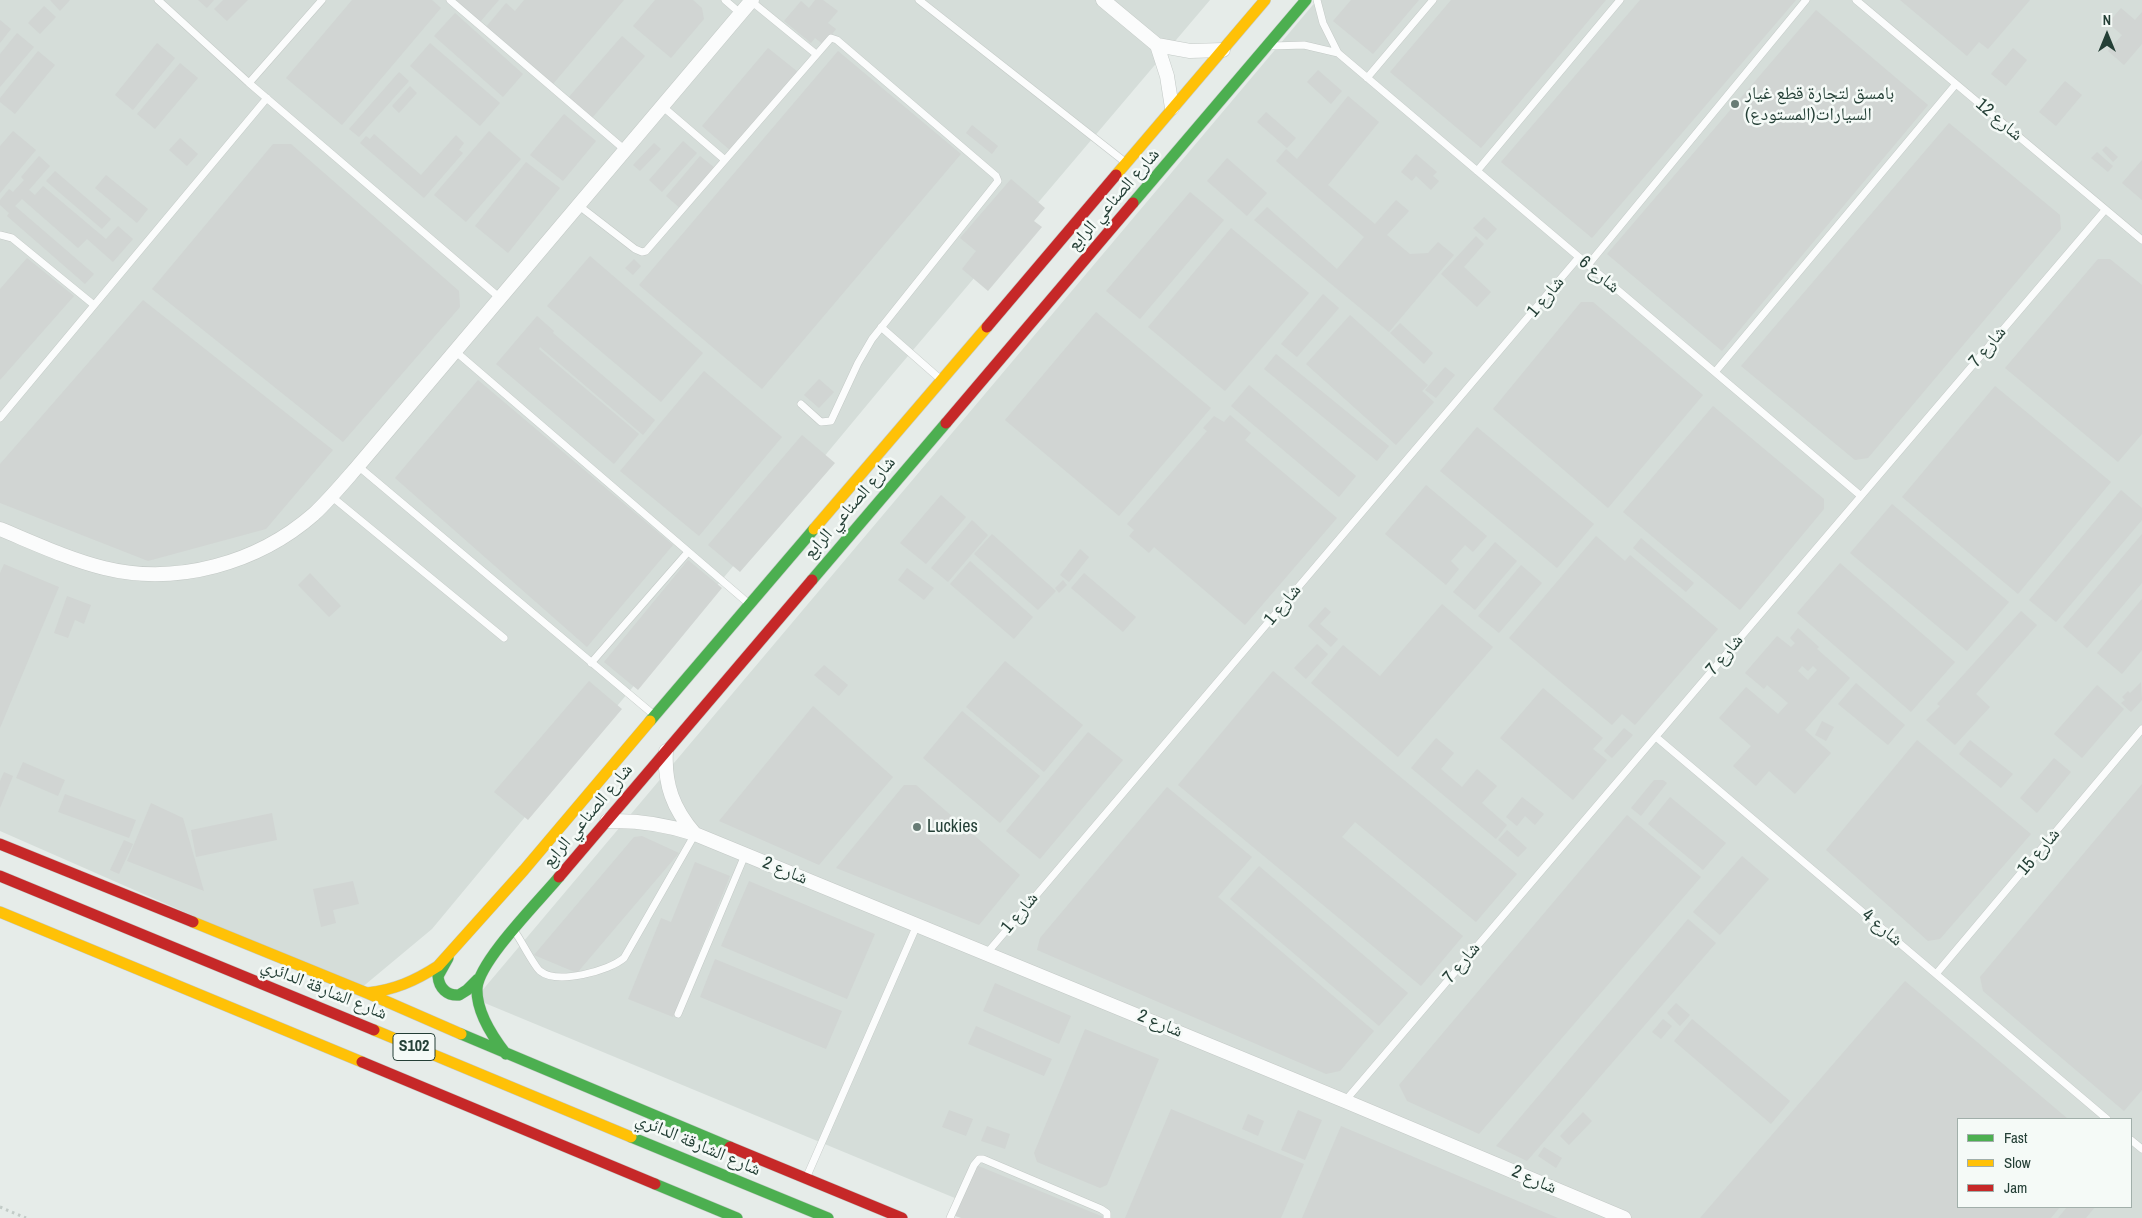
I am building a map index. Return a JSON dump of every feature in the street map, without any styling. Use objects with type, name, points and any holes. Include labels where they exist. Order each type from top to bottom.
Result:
[{"type":"main road","name":"شارع الصناعي الرابع","points":[[367,994],[386,991],[414,981],[438,966],[452,952],[1265,0]]},
{"type":"main road","name":"شارع الصناعي الرابع","points":[[452,952],[438,975],[438,983],[442,989],[456,996],[464,993],[478,979],[488,961],[514,929],[1269,46],[1306,0]]},
{"type":"main road","points":[[0,844],[367,994],[506,1054],[902,1218]]},
{"type":"main road","name":"شارع الشارقة الدائري","points":[[0,876],[828,1218]]},
{"type":"main road","name":"S102","points":[[0,912],[737,1218]]},
{"type":"main road","points":[[478,979],[478,995],[487,1027],[506,1054]]},
{"type":"street","points":[[1104,0],[1157,45],[1190,50],[1223,50]]},
{"type":"street","points":[[0,529],[81,562],[105,568],[154,574],[179,573],[220,565],[251,554],[294,529],[331,496],[358,466],[751,1]]},
{"type":"street","points":[[1157,45],[1167,76],[1172,108]]},
{"type":"street","name":"شارع 2","points":[[666,750],[665,768],[670,796],[683,820],[695,834]]},
{"type":"street","name":"شارع 2","points":[[607,821],[630,820],[652,822],[695,834],[917,924],[1624,1218]]},
{"type":"lane","points":[[158,0],[249,83],[500,298]]},
{"type":"lane","points":[[249,83],[322,0]]},
{"type":"lane","points":[[450,0],[625,150]]},
{"type":"lane","points":[[725,0],[740,13]]},
{"type":"lane","points":[[919,0],[1126,163]]},
{"type":"lane","name":"شارع 6","points":[[1317,0],[1323,23],[1338,53],[1861,496]]},
{"type":"lane","points":[[1367,78],[1433,0]]},
{"type":"lane","points":[[1477,171],[1620,0]]},
{"type":"lane","points":[[1588,265],[1806,0]]},
{"type":"lane","name":"شارع 12","points":[[1856,0],[2142,240]]},
{"type":"lane","points":[[751,1],[816,54]]},
{"type":"lane","points":[[578,205],[635,250],[642,252],[649,248],[831,38],[837,40],[998,179],[881,327],[858,363],[831,421],[821,422],[802,404]]},
{"type":"lane","name":"شارع 6","points":[[1269,46],[1304,45],[1338,53]]},
{"type":"lane","points":[[1715,372],[1956,84]]},
{"type":"lane","points":[[0,418],[267,98]]},
{"type":"lane","points":[[662,106],[725,160]]},
{"type":"lane","name":"شارع 7","points":[[1345,1101],[2105,210]]},
{"type":"lane","points":[[0,235],[12,238],[94,305]]},
{"type":"lane","name":"شارع 1","points":[[986,953],[1579,257]]},
{"type":"lane","points":[[881,327],[942,380]]},
{"type":"lane","points":[[455,351],[750,604]]},
{"type":"lane","points":[[358,466],[655,716]]},
{"type":"lane","points":[[331,496],[504,638]]},
{"type":"lane","points":[[592,663],[688,552]]},
{"type":"lane","name":"شارع 15","points":[[1936,974],[2142,729]]},
{"type":"lane","name":"شارع 4","points":[[1656,737],[2106,1118]]},
{"type":"lane","points":[[514,929],[540,971],[559,978],[616,965],[624,958],[695,834]]},
{"type":"lane","points":[[678,1014],[745,855]]},
{"type":"lane","points":[[806,1178],[917,924]]},
{"type":"lane","points":[[2132,1141],[2142,1149]]},
{"type":"lane","points":[[950,1218],[974,1165],[982,1158],[1101,1209],[1107,1213],[1107,1218]]},
{"type":"path","points":[[0,1207],[26,1218]]},
{"type":"shaded area","points":[[0,0],[1210,0],[891,376],[432,929],[360,989],[0,831]]},
{"type":"shaded area","points":[[1317,0],[2142,0],[2142,1218],[1003,1218],[475,999]]},
{"type":"building","points":[[50,0],[70,0],[60,11]]},
{"type":"building","points":[[198,0],[214,0],[207,8]]},
{"type":"building","points":[[223,0],[248,0],[227,21],[214,9]]},
{"type":"building","points":[[352,0],[432,0],[441,8],[342,125],[286,78]]},
{"type":"building","points":[[454,0],[499,0],[480,22]]},
{"type":"building","points":[[524,0],[624,0],[553,84],[486,27],[506,3],[515,11]]},
{"type":"building","points":[[655,0],[693,0],[702,8],[704,19],[671,58],[633,26]]},
{"type":"building","points":[[815,0],[823,0],[838,11],[828,23],[836,29],[824,45],[815,38],[811,43],[784,21],[801,1],[809,8]]},
{"type":"building","points":[[1351,0],[1419,0],[1373,54],[1333,21]]},
{"type":"building","points":[[1451,0],[1606,0],[1481,148],[1390,72]]},
{"type":"building","points":[[1640,0],[1796,0],[1592,238],[1501,162]]},
{"type":"building","points":[[1900,0],[2030,0],[1988,49],[1979,42],[1967,56]]},
{"type":"building","points":[[44,6],[56,17],[40,34],[28,23]]},
{"type":"building","points":[[2121,8],[2135,20],[2142,12],[2142,44],[2124,65],[2108,51],[2122,35],[2108,23]]},
{"type":"building","points":[[1816,10],[1928,105],[1722,351],[1607,254]]},
{"type":"building","points":[[455,13],[523,74],[503,97],[434,36]]},
{"type":"building","points":[[0,20],[11,29],[0,43]]},
{"type":"building","points":[[17,33],[34,47],[0,87],[0,54]]},
{"type":"building","points":[[622,36],[645,56],[592,118],[568,98]]},
{"type":"building","points":[[157,43],[175,58],[133,110],[115,95]]},
{"type":"building","points":[[430,43],[500,103],[480,126],[410,66]]},
{"type":"building","points":[[768,48],[798,72],[731,151],[702,126]]},
{"type":"building","points":[[2013,48],[2027,60],[2006,86],[1991,74]]},
{"type":"building","points":[[38,51],[55,65],[15,114],[0,102],[0,98]]},
{"type":"building","points":[[838,51],[961,154],[762,389],[639,285]]},
{"type":"building","points":[[180,63],[198,78],[155,129],[137,114]]},
{"type":"building","points":[[1318,70],[1342,91],[1331,104],[1307,82]]},
{"type":"building","points":[[399,72],[409,81],[359,137],[349,129]]},
{"type":"building","points":[[2065,81],[2082,95],[2056,126],[2039,112]]},
{"type":"building","points":[[410,86],[417,93],[399,113],[392,106]]},
{"type":"building","points":[[1348,96],[1379,122],[1328,185],[1375,224],[1396,200],[1409,211],[1387,235],[1410,254],[1428,253],[1438,242],[1454,255],[1389,332],[1254,220],[1267,207],[1337,269],[1364,237],[1276,161],[1286,149],[1297,159]]},
{"type":"building","points":[[1266,112],[1296,138],[1287,148],[1257,122]]},
{"type":"building","points":[[564,114],[596,141],[563,181],[530,155]]},
{"type":"building","points":[[1949,123],[2060,215],[2061,229],[1868,458],[1855,460],[1741,366]]},
{"type":"building","points":[[972,125],[998,146],[992,154],[966,133]]},
{"type":"building","points":[[13,131],[36,150],[0,193],[0,146]]},
{"type":"building","points":[[489,131],[521,159],[466,222],[434,195]]},
{"type":"building","points":[[374,134],[421,175],[456,135],[464,143],[459,150],[463,153],[424,198],[360,143],[366,136],[370,139]]},
{"type":"building","points":[[180,138],[198,154],[187,166],[169,150]]},
{"type":"building","points":[[683,141],[697,153],[662,192],[649,180]]},
{"type":"building","points":[[654,143],[661,149],[640,171],[633,165]]},
{"type":"building","points":[[273,144],[291,144],[459,291],[460,307],[343,442],[152,289]]},
{"type":"building","points":[[2106,146],[2118,157],[2113,162],[2102,150]]},
{"type":"building","points":[[2097,152],[2113,166],[2108,172],[2091,158]]},
{"type":"building","points":[[1416,154],[1437,172],[1433,176],[1439,181],[1431,190],[1416,176],[1412,181],[1401,172]]},
{"type":"building","points":[[39,156],[50,166],[29,190],[35,195],[43,186],[106,239],[118,226],[133,239],[113,262],[87,239],[78,248],[22,199],[15,206],[94,274],[85,284],[7,216],[9,213],[0,205],[0,200],[9,189],[13,192],[24,180],[21,177]]},
{"type":"building","points":[[700,156],[715,168],[681,209],[666,196]]},
{"type":"building","points":[[1227,158],[1267,193],[1247,216],[1207,181]]},
{"type":"building","points":[[2142,160],[2142,200],[2122,183]]},
{"type":"building","points":[[526,162],[560,188],[508,253],[475,226]]},
{"type":"building","points":[[55,171],[111,219],[102,229],[46,181]]},
{"type":"building","points":[[106,175],[148,209],[137,223],[95,188]]},
{"type":"building","points":[[1011,179],[1045,208],[1034,221],[1042,227],[988,291],[962,269],[976,251],[960,238]]},
{"type":"building","points":[[1190,192],[1224,220],[1140,319],[1106,291]]},
{"type":"building","points":[[1484,217],[1497,229],[1487,240],[1473,228]]},
{"type":"building","points":[[1231,228],[1309,293],[1225,391],[1148,327]]},
{"type":"building","points":[[1476,236],[1484,244],[1464,267],[1491,292],[1477,307],[1441,274]]},
{"type":"building","points":[[590,256],[703,353],[661,402],[547,306]]},
{"type":"building","points":[[27,258],[74,296],[0,380],[0,289]]},
{"type":"building","points":[[634,259],[641,266],[633,275],[625,268]]},
{"type":"building","points":[[2098,259],[2110,259],[2142,285],[2142,434],[2118,462],[2005,368]]},
{"type":"building","points":[[1323,294],[1339,308],[1297,357],[1281,344]]},
{"type":"building","points":[[143,300],[333,450],[266,529],[148,561],[0,503],[0,464]]},
{"type":"building","points":[[1581,302],[1593,302],[1703,395],[1608,508],[1493,409]]},
{"type":"building","points":[[1096,312],[1211,408],[1119,516],[1005,420]]},
{"type":"building","points":[[1350,315],[1428,385],[1422,391],[1434,402],[1396,445],[1306,364]]},
{"type":"building","points":[[537,316],[554,331],[553,333],[655,420],[643,435],[540,347],[539,349],[639,434],[614,464],[496,364]]},
{"type":"building","points":[[1400,323],[1433,353],[1424,364],[1390,333]]},
{"type":"building","points":[[1276,354],[1389,446],[1377,461],[1264,369]]},
{"type":"building","points":[[1445,367],[1455,375],[1436,398],[1425,390]]},
{"type":"building","points":[[704,371],[782,437],[699,536],[620,471]]},
{"type":"building","points":[[819,379],[834,392],[819,408],[804,395]]},
{"type":"building","points":[[478,380],[673,545],[587,647],[395,478]]},
{"type":"building","points":[[1249,385],[1356,476],[1339,497],[1231,406]]},
{"type":"building","points":[[1995,386],[2111,482],[2018,594],[1902,497]]},
{"type":"building","points":[[1713,406],[1824,499],[1824,509],[1740,610],[1623,512]]},
{"type":"building","points":[[1230,415],[1251,433],[1245,440],[1337,518],[1245,625],[1154,547],[1149,553],[1129,536],[1134,530],[1127,524],[1207,431],[1203,428],[1214,416],[1224,422]]},
{"type":"building","points":[[1477,427],[1594,524],[1557,568],[1440,471]]},
{"type":"building","points":[[802,435],[835,463],[740,572],[708,545]]},
{"type":"building","points":[[1426,485],[1487,536],[1473,552],[1465,545],[1451,561],[1459,569],[1446,585],[1385,534]]},
{"type":"building","points":[[2121,490],[2142,508],[2142,520],[2056,622],[2029,600]]},
{"type":"building","points":[[941,495],[966,517],[926,564],[900,543]]},
{"type":"building","points":[[1892,504],[2009,602],[1967,651],[1850,553]]},
{"type":"building","points":[[972,520],[988,535],[948,582],[931,568]]},
{"type":"building","points":[[992,534],[1056,591],[1038,610],[974,554]]},
{"type":"building","points":[[2142,534],[2142,583],[2087,648],[2063,627]]},
{"type":"building","points":[[1596,536],[1625,561],[1630,555],[1718,629],[1635,725],[1622,714],[1612,725],[1509,638]]},
{"type":"building","points":[[1641,538],[1694,583],[1686,592],[1633,548]]},
{"type":"building","points":[[1495,542],[1517,561],[1475,610],[1453,592]]},
{"type":"building","points":[[1080,549],[1089,557],[1069,582],[1060,575]]},
{"type":"building","points":[[688,560],[722,588],[638,690],[604,662]]},
{"type":"building","points":[[970,561],[1033,617],[1014,639],[950,584]]},
{"type":"building","points":[[1840,563],[1955,662],[1911,712],[1797,613]]},
{"type":"building","points":[[4,564],[59,587],[0,728],[0,573]]},
{"type":"building","points":[[1521,565],[1542,583],[1499,633],[1478,616]]},
{"type":"building","points":[[907,568],[934,588],[924,600],[898,580]]},
{"type":"building","points":[[310,573],[341,606],[329,617],[298,585]]},
{"type":"building","points":[[1084,573],[1136,617],[1123,632],[1071,588]]},
{"type":"building","points":[[1063,580],[1067,585],[1059,593],[1055,588]]},
{"type":"building","points":[[67,596],[91,605],[84,624],[75,620],[68,638],[54,633]]},
{"type":"building","points":[[2142,599],[2142,650],[2122,674],[2097,653]]},
{"type":"building","points":[[1442,604],[1493,647],[1398,757],[1311,683],[1343,645],[1380,676]]},
{"type":"building","points":[[1325,607],[1331,612],[1320,624],[1338,639],[1331,647],[1308,626]]},
{"type":"building","points":[[2021,611],[2037,625],[1976,694],[1990,707],[1955,745],[1926,720],[1940,706],[1937,704]]},
{"type":"building","points":[[1798,628],[1819,647],[1817,649],[1850,678],[1805,730],[1831,753],[1795,794],[1769,771],[1756,786],[1733,766],[1751,746],[1719,718],[1746,687],[1778,714],[1788,703],[1767,685],[1764,689],[1745,673],[1777,636],[1791,647],[1795,643],[1790,638]],"holes":[[[1802,666],[1808,671],[1813,666],[1817,670],[1808,680],[1798,671]]]},
{"type":"building","points":[[1317,644],[1328,654],[1306,679],[1294,668]]},
{"type":"building","points":[[1005,661],[1083,725],[1044,772],[966,707]]},
{"type":"building","points":[[824,665],[848,685],[839,696],[814,675]]},
{"type":"building","points":[[1273,671],[1517,874],[1476,922],[1355,822],[1342,837],[1463,936],[1421,986],[1178,785]]},
{"type":"building","points":[[589,681],[622,709],[528,820],[494,792]]},
{"type":"building","points":[[2141,682],[2142,700],[2131,712],[2121,703],[2125,700],[2122,697],[2128,691],[2130,693]]},
{"type":"building","points":[[1856,683],[1905,725],[1888,745],[1838,704]]},
{"type":"building","points":[[2097,685],[2124,709],[2082,758],[2054,734]]},
{"type":"building","points":[[1543,688],[1603,738],[1593,749],[1607,760],[1573,800],[1500,738]]},
{"type":"building","points":[[813,706],[893,777],[819,865],[719,821]]},
{"type":"building","points":[[962,711],[1040,776],[1000,823],[923,758]]},
{"type":"building","points":[[1822,721],[1834,727],[1826,741],[1815,735]]},
{"type":"building","points":[[1624,728],[1633,735],[1612,758],[1604,751]]},
{"type":"building","points":[[1088,732],[1123,760],[1040,859],[1006,831]]},
{"type":"building","points":[[1436,738],[1454,753],[1441,769],[1462,787],[1477,769],[1497,786],[1482,803],[1507,825],[1496,839],[1411,768]]},
{"type":"building","points":[[1917,740],[2031,834],[1940,939],[1928,941],[1826,850]]},
{"type":"building","points":[[1970,740],[2013,774],[2001,788],[1959,754]]},
{"type":"building","points":[[2054,758],[2071,772],[2037,813],[2020,798]]},
{"type":"building","points":[[23,762],[65,780],[58,796],[16,778]]},
{"type":"building","points":[[4,772],[13,776],[0,808],[0,781]]},
{"type":"building","points":[[1654,780],[1663,780],[1667,783],[1641,816],[1631,808]]},
{"type":"building","points":[[2142,784],[2142,1090],[2124,1111],[1983,991],[1980,977]]},
{"type":"building","name":"Luckies","points":[[904,785],[916,785],[1020,875],[979,925],[836,868]]},
{"type":"building","points":[[1167,787],[1252,857],[1218,897],[1374,1031],[1340,1071],[1326,1074],[1037,950],[1040,938]]},
{"type":"building","points":[[65,794],[136,820],[129,838],[58,812]]},
{"type":"building","points":[[1522,797],[1544,814],[1535,825],[1525,816],[1517,826],[1506,817]]},
{"type":"building","points":[[1670,797],[1726,843],[1703,870],[1648,824]]},
{"type":"building","points":[[151,803],[183,818],[204,891],[127,861]]},
{"type":"building","points":[[272,813],[277,840],[196,857],[191,830]]},
{"type":"building","points":[[1627,815],[1701,877],[1479,1134],[1407,1101],[1399,1085]]},
{"type":"building","points":[[1507,830],[1527,848],[1518,857],[1498,840]]},
{"type":"building","points":[[642,836],[679,853],[577,973],[534,955],[634,837]]},
{"type":"building","points":[[124,840],[133,844],[119,874],[110,870]]},
{"type":"building","points":[[1742,856],[1769,879],[1720,935],[1693,912]]},
{"type":"building","points":[[695,862],[730,876],[673,1017],[628,999],[661,918],[671,922]]},
{"type":"building","points":[[1259,866],[1408,993],[1379,1026],[1230,899]]},
{"type":"building","points":[[353,881],[359,904],[333,910],[336,923],[321,927],[313,889]]},
{"type":"building","points":[[749,881],[875,934],[847,999],[721,946]]},
{"type":"building","points":[[1688,919],[1716,943],[1527,1161],[1496,1146]]},
{"type":"building","points":[[715,959],[842,1011],[826,1049],[700,997]]},
{"type":"building","points":[[1905,981],[2067,1118],[1957,1118],[1957,1208],[2059,1208],[2051,1218],[1700,1218]]},
{"type":"building","points":[[995,983],[1071,1016],[1059,1044],[983,1011]]},
{"type":"building","points":[[1676,1003],[1690,1015],[1680,1026],[1667,1013]]},
{"type":"building","points":[[1663,1019],[1672,1026],[1661,1039],[1652,1032]]},
{"type":"building","points":[[1692,1019],[1790,1101],[1771,1124],[1674,1041]]},
{"type":"building","points":[[976,1026],[1052,1059],[1044,1076],[968,1044]]},
{"type":"building","points":[[1085,1029],[1159,1059],[1107,1185],[1100,1188],[1037,1162],[1034,1153]]},
{"type":"building","points":[[1171,1109],[1304,1164],[1281,1218],[1125,1218]]},
{"type":"building","points":[[949,1110],[973,1119],[966,1136],[942,1127]]},
{"type":"building","points":[[1298,1110],[1322,1120],[1305,1160],[1281,1150]]},
{"type":"building","points":[[1583,1112],[1592,1121],[1569,1145],[1560,1136]]},
{"type":"building","points":[[1248,1114],[1264,1121],[1258,1136],[1242,1129]]},
{"type":"building","points":[[987,1126],[1010,1134],[1005,1149],[981,1141]]},
{"type":"building","points":[[1341,1126],[1558,1218],[1302,1218]]},
{"type":"building","points":[[1544,1147],[1562,1158],[1556,1168],[1538,1156]]},
{"type":"building","points":[[976,1165],[1106,1218],[961,1218],[955,1216]]},
{"type":"building","points":[[2066,1208],[2094,1208],[2086,1218],[2058,1218]]},
{"type":"traffic: fast","points":[[1133,203],[1306,0]]},
{"type":"traffic: fast","points":[[812,580],[946,423]]},
{"type":"traffic: fast","points":[[650,721],[814,529]]},
{"type":"traffic: fast","points":[[506,1054],[490,1032],[482,1015],[477,997],[480,976],[499,947],[559,877]]},
{"type":"traffic: fast","points":[[448,958],[438,976],[442,988],[447,993],[459,995],[478,979]]},
{"type":"traffic: fast","points":[[461,1034],[730,1147]]},
{"type":"traffic: fast","points":[[631,1137],[828,1218]]},
{"type":"traffic: fast","points":[[655,1184],[737,1218]]},
{"type":"traffic: slow","points":[[1116,175],[1265,0]]},
{"type":"traffic: slow","points":[[814,529],[987,327]]},
{"type":"traffic: slow","points":[[367,993],[386,990],[404,984],[438,966],[524,870],[650,721]]},
{"type":"traffic: slow","points":[[0,912],[362,1062]]},
{"type":"traffic: slow","points":[[193,922],[367,993],[461,1034]]},
{"type":"traffic: slow","points":[[374,1030],[631,1137]]},
{"type":"traffic: jam","points":[[987,327],[1116,175]]},
{"type":"traffic: jam","points":[[946,423],[1133,203]]},
{"type":"traffic: jam","points":[[559,877],[812,580]]},
{"type":"traffic: jam","points":[[0,844],[193,922]]},
{"type":"traffic: jam","points":[[0,876],[374,1030]]},
{"type":"traffic: jam","points":[[362,1062],[655,1184]]},
{"type":"traffic: jam","points":[[730,1147],[902,1218]]},
{"type":"place","name":"بامسق لتجارة قطع غيار السيارات(المستودع)","points":[[1735,104]]},
{"type":"place","name":"Luckies","points":[[917,827]]}]
